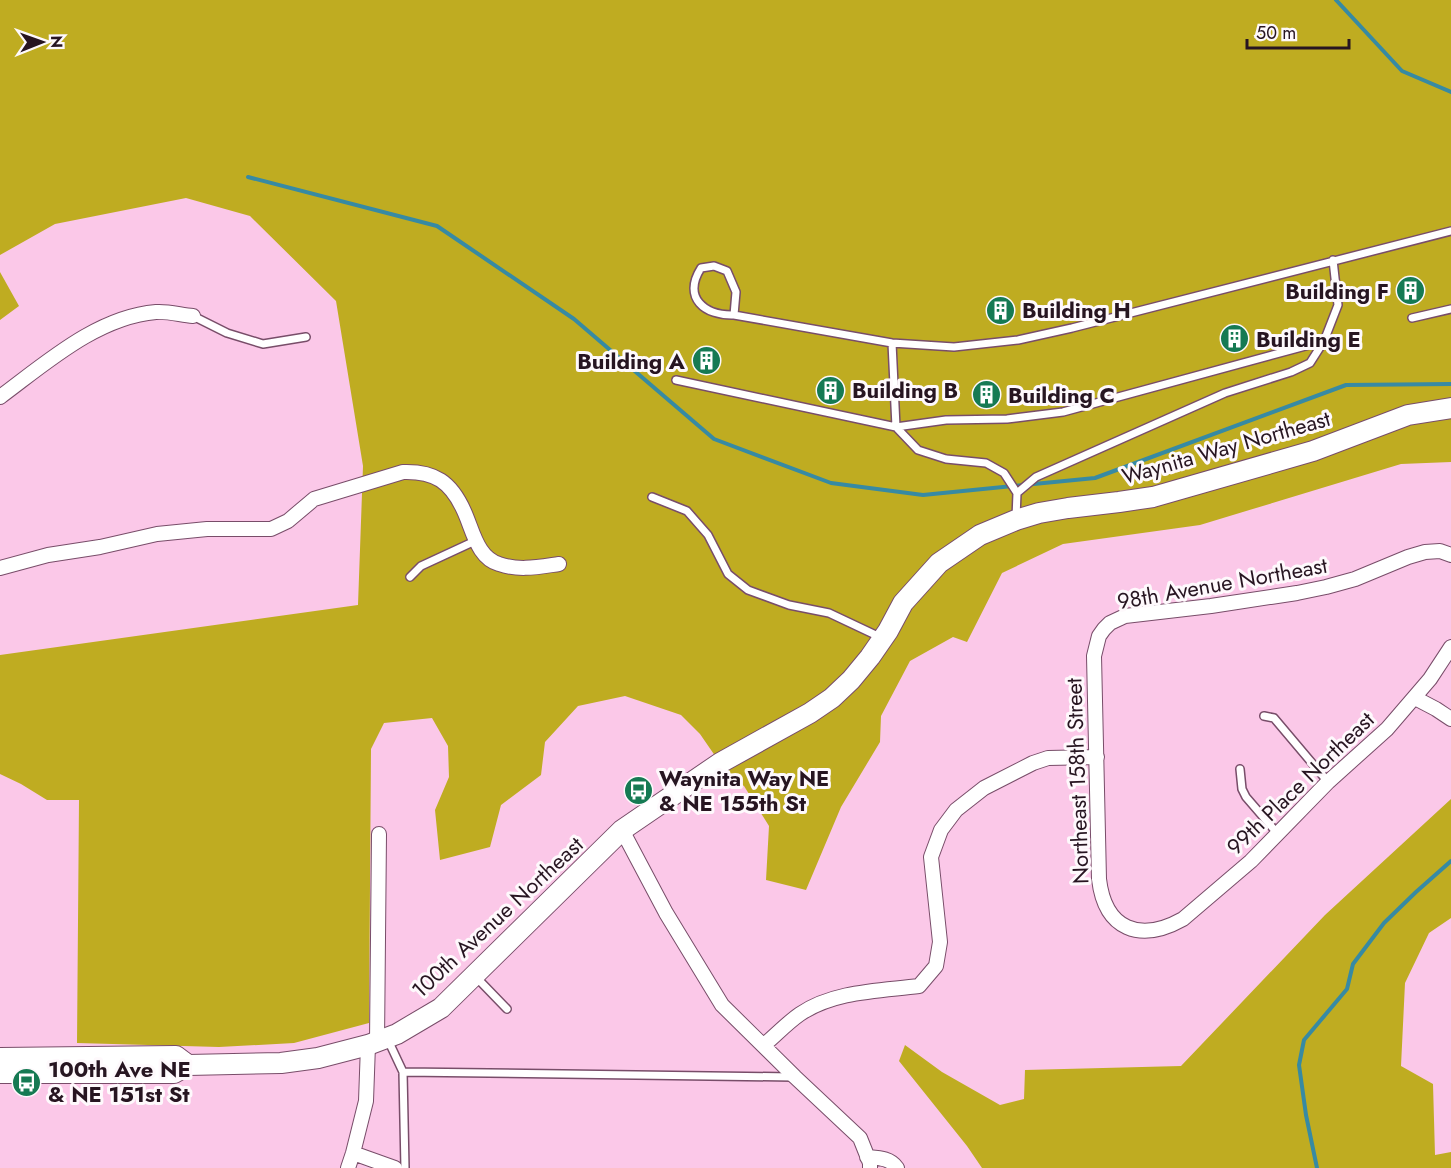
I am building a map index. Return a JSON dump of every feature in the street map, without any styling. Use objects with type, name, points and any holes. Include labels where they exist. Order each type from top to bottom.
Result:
[{"type":"main road","name":"Waynita Way Northeast","points":[[622,830],[720,763],[832,698],[870,657],[903,603],[939,563],[980,535],[1039,513],[1153,497],[1313,451],[1408,415],[1451,408]]},
{"type":"main road","name":"100th Avenue Northeast","points":[[0,1074],[174,1073],[188,1065],[281,1063],[318,1058],[377,1042],[397,1034],[441,1008],[622,830]]},
{"type":"main road","name":"100th Avenue Northeast","points":[[0,1058],[176,1056],[188,1065]]},
{"type":"street","points":[[0,397],[77,341],[111,323],[158,312],[193,316]]},
{"type":"street","points":[[0,568],[48,555],[100,548],[157,534],[207,529],[271,529],[288,521],[314,499],[403,472],[427,474],[446,482],[463,509],[475,541],[485,555],[496,564],[531,568],[559,564]]},
{"type":"street","name":"98th Avenue Northeast","points":[[1104,629],[1110,623],[1125,616],[1211,606],[1326,587],[1355,579],[1425,552],[1440,551],[1451,555]]},
{"type":"street","name":"Northeast 158th Street","points":[[1104,629],[1099,636],[1094,656],[1101,894],[1116,920],[1139,931],[1150,932],[1159,929]]},
{"type":"street","name":"99th Place Northeast","points":[[1159,929],[1171,926],[1183,919],[1251,861],[1328,782],[1387,729],[1430,679],[1451,647]]},
{"type":"street","points":[[1415,698],[1451,719]]},
{"type":"street","points":[[764,1045],[800,1014],[825,1001],[856,993],[919,986],[936,966],[940,942],[931,857],[941,830],[956,810],[984,788],[1033,763],[1048,758],[1097,757]]},
{"type":"street","points":[[622,830],[666,913],[722,1005],[860,1138],[869,1162],[885,1158],[897,1168]]},
{"type":"street","points":[[348,1168],[366,1101],[377,1042],[379,834]]},
{"type":"street","points":[[353,1153],[395,1168]]},
{"type":"lane","points":[[734,315],[736,292],[727,271],[714,266],[700,268],[694,278],[693,293],[701,306],[723,315],[892,343],[954,347],[1018,340],[1084,325],[1451,231]]},
{"type":"lane","points":[[1017,493],[1036,477],[1225,393],[1291,372],[1310,363],[1324,341],[1338,305],[1333,260]]},
{"type":"lane","points":[[1412,318],[1451,309]]},
{"type":"lane","points":[[193,316],[227,333],[262,344],[306,337]]},
{"type":"lane","points":[[676,380],[896,427],[946,420],[1007,419],[1063,412],[1324,341]]},
{"type":"lane","points":[[892,343],[896,427],[918,450],[946,459],[986,463],[1004,473],[1017,493],[1016,520]]},
{"type":"lane","points":[[651,497],[687,511],[708,535],[728,574],[748,590],[789,605],[830,613],[882,639]]},
{"type":"lane","points":[[411,577],[421,566],[475,541]]},
{"type":"lane","points":[[1264,716],[1274,718],[1328,782]]},
{"type":"lane","points":[[1240,769],[1242,789],[1246,797],[1278,834]]},
{"type":"lane","points":[[474,975],[507,1009]]},
{"type":"lane","points":[[377,1042],[403,1072],[405,1168]]},
{"type":"lane","points":[[403,1072],[795,1077]]},
{"type":"shaded area","points":[[0,0],[1451,0],[1451,462],[1401,464],[1200,525],[1063,544],[1002,573],[967,642],[953,637],[910,661],[881,716],[880,742],[841,807],[806,890],[766,880],[769,826],[744,786],[716,766],[720,763],[700,734],[681,715],[625,696],[578,706],[545,742],[541,775],[501,805],[490,847],[440,860],[435,810],[449,777],[448,746],[432,718],[384,723],[371,749],[369,1023],[294,1043],[219,1047],[77,1043],[79,800],[47,800],[0,774],[0,655],[358,605],[363,466],[336,301],[250,216],[186,198],[55,224],[0,255]]},
{"type":"shaded area","points":[[0,272],[19,306],[0,320]]},
{"type":"shaded area","points":[[1451,799],[1451,918],[1429,933],[1405,983],[1401,1066],[1433,1084],[1435,1155],[1451,1152],[1451,1168],[982,1168],[899,1061],[905,1045],[942,1072],[1000,1105],[1024,1099],[1025,1070],[1181,1066],[1325,915]]},
{"type":"waterway","points":[[1336,0],[1402,71],[1451,92]]},
{"type":"waterway","points":[[248,177],[437,226],[574,319],[714,439],[831,483],[923,495],[1095,478],[1346,385],[1451,384]]},
{"type":"waterway","points":[[1317,1168],[1299,1065],[1304,1040],[1347,989],[1353,964],[1384,923],[1451,861]]},
{"type":"place","name":"Building F","points":[[1410,291]]},
{"type":"place","name":"Building H","points":[[1001,310]]},
{"type":"place","name":"Building E","points":[[1235,339]]},
{"type":"place","name":"Building A","points":[[706,361]]},
{"type":"place","name":"Building B","points":[[831,390]]},
{"type":"place","name":"Building C","points":[[987,395]]},
{"type":"place","name":"Waynita Way NE & NE 155th St","points":[[638,791]]},
{"type":"place","name":"100th Ave NE & NE 151st St","points":[[27,1082]]}]
